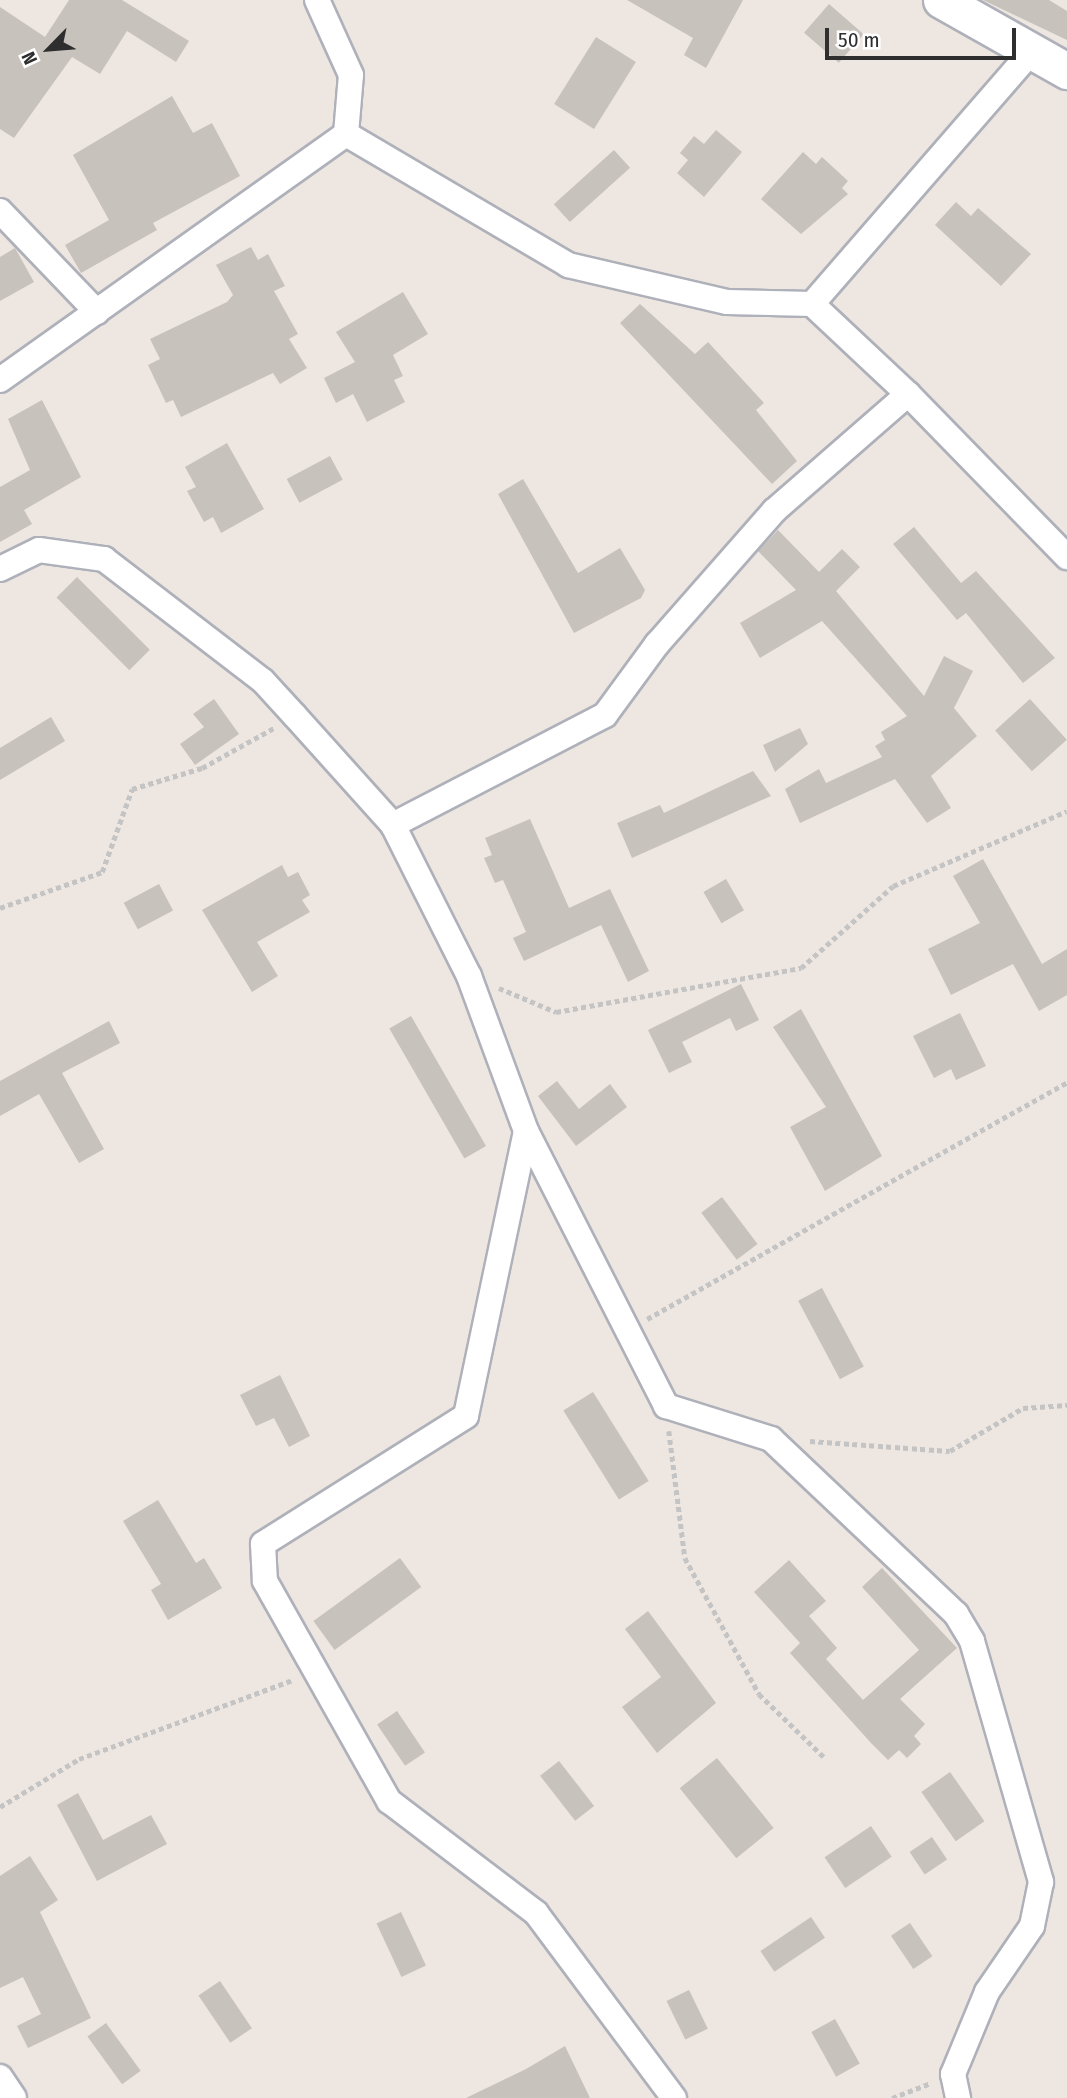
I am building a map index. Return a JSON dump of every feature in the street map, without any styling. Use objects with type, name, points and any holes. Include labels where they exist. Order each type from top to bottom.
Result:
[{"type":"street","points":[[0,380],[346,134],[351,75],[317,0]]},
{"type":"street","points":[[941,0],[1067,71]]},
{"type":"street","points":[[811,304],[1032,51]]},
{"type":"street","points":[[346,134],[568,265],[727,302],[811,304],[908,394],[1067,557]]},
{"type":"street","points":[[0,211],[97,312]]},
{"type":"street","points":[[393,825],[606,715],[657,645],[774,511],[908,394]]},
{"type":"street","points":[[0,569],[39,550],[104,559],[263,681],[393,825],[469,976],[526,1131],[631,1328],[666,1406],[771,1438],[956,1614],[972,1641],[1041,1882],[1032,1926],[987,1992],[956,2086]]},
{"type":"street","points":[[526,1131],[466,1416],[263,1544],[265,1581],[389,1801],[536,1913],[674,2098]]},
{"type":"street","points":[[0,2077],[13,2098]]},
{"type":"path","points":[[0,908],[102,872],[132,789],[202,768],[295,716]]},
{"type":"path","points":[[469,976],[556,1012],[801,968],[892,886],[1067,811]]},
{"type":"path","points":[[631,1328],[1021,1114],[1067,1082]]},
{"type":"path","points":[[771,1438],[950,1451],[1023,1408],[1067,1405]]},
{"type":"path","points":[[666,1406],[685,1558],[759,1694],[824,1757]]},
{"type":"path","points":[[0,1807],[79,1759],[179,1727],[316,1671]]},
{"type":"path","points":[[892,2098],[956,2086]]},
{"type":"building","points":[[69,0],[122,0],[189,41],[176,62],[127,31],[100,74],[72,57],[14,138],[0,129],[0,7],[45,37]]},
{"type":"building","points":[[627,0],[743,0],[706,68],[684,55],[693,38]]},
{"type":"building","points":[[983,0],[1049,0],[1067,11],[1067,40]]},
{"type":"building","points":[[829,4],[864,34],[839,63],[804,33]]},
{"type":"building","points":[[596,37],[636,62],[594,129],[554,104]]},
{"type":"building","points":[[172,96],[193,133],[212,123],[240,176],[153,223],[157,230],[81,273],[65,245],[109,220],[73,155]]},
{"type":"building","points":[[716,130],[742,152],[704,197],[677,173],[688,160],[680,153],[694,136],[704,144]]},
{"type":"building","points":[[614,150],[630,168],[570,222],[554,204]]},
{"type":"building","points":[[803,152],[816,164],[822,157],[848,181],[842,188],[848,194],[801,234],[761,199]]},
{"type":"building","points":[[956,202],[971,216],[978,208],[1031,254],[1001,286],[935,225]]},
{"type":"building","points":[[251,247],[258,260],[268,254],[285,286],[274,291],[298,334],[289,339],[307,368],[280,384],[273,373],[181,417],[173,400],[166,403],[148,365],[160,359],[150,339],[227,302],[233,295],[216,265]]},
{"type":"building","points":[[15,248],[34,282],[0,301],[0,257]]},
{"type":"building","points":[[403,292],[428,334],[393,355],[403,376],[394,380],[405,402],[367,422],[353,394],[336,403],[324,378],[355,362],[336,332]]},
{"type":"building","points":[[640,304],[695,354],[708,342],[764,403],[756,410],[797,461],[772,484],[620,323]]},
{"type":"building","points":[[42,400],[81,477],[24,510],[32,524],[0,542],[0,487],[30,470],[8,419]]},
{"type":"building","points":[[227,443],[264,509],[221,533],[213,517],[204,522],[187,491],[196,487],[185,467]]},
{"type":"building","points":[[330,456],[343,480],[299,503],[287,479]]},
{"type":"building","points":[[523,479],[578,573],[620,548],[645,590],[641,598],[574,633],[498,494]]},
{"type":"building","points":[[914,527],[961,583],[976,571],[1055,658],[1023,683],[966,613],[957,620],[893,544]]},
{"type":"building","points":[[778,530],[819,572],[842,549],[860,567],[836,591],[924,696],[944,656],[973,671],[954,708],[977,736],[931,776],[951,808],[927,823],[895,779],[800,823],[785,789],[819,769],[826,783],[882,757],[875,746],[885,740],[881,732],[907,716],[822,621],[760,658],[740,623],[796,590],[758,551]]},
{"type":"building","points":[[77,577],[150,650],[129,670],[56,598]]},
{"type":"building","points":[[214,699],[239,734],[195,765],[180,744],[204,727],[193,714]]},
{"type":"building","points":[[1030,699],[1067,740],[1032,771],[995,730]]},
{"type":"building","points":[[51,717],[65,741],[0,780],[0,748]]},
{"type":"building","points":[[800,728],[808,744],[775,772],[763,745]]},
{"type":"building","points":[[753,771],[771,796],[632,858],[617,823],[660,805],[664,813]]},
{"type":"building","points":[[530,819],[569,908],[610,889],[649,971],[628,982],[601,925],[524,961],[513,938],[526,932],[503,880],[495,883],[484,858],[492,855],[485,838]]},
{"type":"building","points":[[983,859],[1042,964],[1067,949],[1067,995],[1039,1011],[1013,964],[951,995],[928,949],[980,923],[953,876]]},
{"type":"building","points":[[282,865],[288,877],[298,872],[310,895],[302,900],[310,912],[257,942],[278,976],[252,992],[202,910]]},
{"type":"building","points":[[726,879],[744,910],[721,923],[703,892]]},
{"type":"building","points":[[159,884],[173,910],[138,929],[124,903]]},
{"type":"building","points":[[741,984],[759,1020],[736,1031],[730,1018],[682,1042],[692,1062],[669,1073],[648,1030]]},
{"type":"building","points":[[801,1009],[882,1156],[825,1191],[790,1127],[826,1107],[773,1027]]},
{"type":"building","points":[[960,1013],[986,1066],[956,1080],[951,1069],[934,1078],[913,1036]]},
{"type":"building","points":[[411,1016],[486,1146],[464,1158],[389,1028]]},
{"type":"building","points":[[109,1021],[120,1043],[62,1073],[104,1149],[79,1163],[39,1094],[0,1116],[0,1081]]},
{"type":"building","points":[[557,1081],[579,1109],[610,1084],[627,1107],[576,1146],[538,1096]]},
{"type":"building","points":[[722,1197],[758,1244],[737,1260],[701,1213]]},
{"type":"building","points":[[822,1288],[864,1367],[840,1379],[798,1301]]},
{"type":"building","points":[[280,1375],[310,1436],[289,1447],[274,1418],[256,1426],[240,1395]]},
{"type":"building","points":[[593,1392],[649,1481],[619,1500],[563,1411]]},
{"type":"building","points":[[158,1500],[196,1563],[204,1558],[222,1588],[168,1620],[151,1590],[161,1584],[123,1521]]},
{"type":"building","points":[[400,1558],[421,1587],[335,1650],[313,1621]]},
{"type":"building","points":[[789,1560],[826,1601],[809,1616],[837,1648],[826,1659],[863,1700],[919,1650],[862,1587],[882,1568],[957,1648],[900,1699],[925,1724],[914,1736],[921,1744],[907,1758],[899,1750],[888,1760],[790,1653],[800,1643],[754,1592]]},
{"type":"building","points":[[648,1611],[716,1703],[657,1753],[622,1707],[661,1677],[625,1629]]},
{"type":"building","points":[[397,1711],[425,1752],[405,1766],[377,1724]]},
{"type":"building","points":[[717,1758],[774,1828],[736,1858],[680,1788]]},
{"type":"building","points":[[559,1761],[594,1806],[575,1821],[540,1776]]},
{"type":"building","points":[[950,1772],[984,1821],[956,1841],[921,1792]]},
{"type":"building","points":[[78,1793],[103,1840],[151,1815],[167,1844],[97,1881],[57,1805]]},
{"type":"building","points":[[871,1826],[892,1857],[845,1888],[825,1857]]},
{"type":"building","points":[[932,1837],[947,1859],[925,1874],[910,1852]]},
{"type":"building","points":[[30,1856],[58,1900],[40,1912],[91,2018],[28,2048],[17,2026],[41,2014],[23,1977],[0,1988],[0,1876]]},
{"type":"building","points":[[401,1912],[426,1965],[401,1977],[377,1923]]},
{"type":"building","points":[[811,1917],[825,1938],[774,1972],[760,1951]]},
{"type":"building","points":[[910,1923],[932,1956],[913,1969],[891,1936]]},
{"type":"building","points":[[220,1981],[252,2028],[230,2043],[198,1996]]},
{"type":"building","points":[[689,1990],[708,2029],[685,2040],[667,2001]]},
{"type":"building","points":[[835,2019],[860,2064],[836,2077],[811,2032]]},
{"type":"building","points":[[106,2023],[141,2071],[122,2084],[87,2037]]},
{"type":"building","points":[[565,2046],[590,2098],[466,2098],[526,2069]]}]
